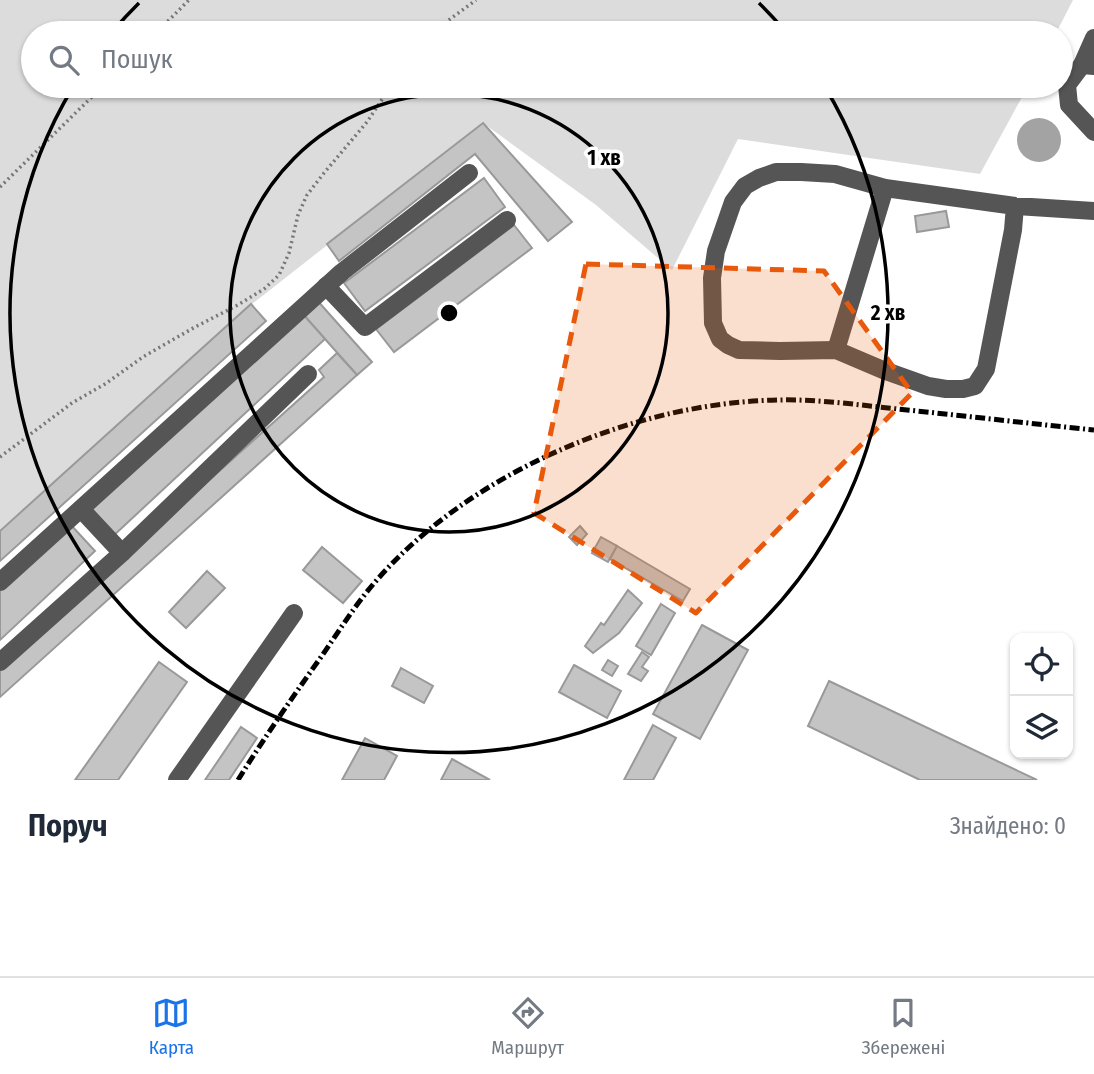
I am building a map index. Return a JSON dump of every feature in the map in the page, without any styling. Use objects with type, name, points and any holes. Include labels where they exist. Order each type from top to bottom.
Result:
[{"type":"lane","points":[[1073,80],[1088,66],[1094,38]]},
{"type":"lane","points":[[1068,98],[1069,105],[1094,132]]},
{"type":"lane","points":[[1015,206],[1013,230],[986,369],[975,386],[963,390],[928,386],[836,350],[739,350],[720,339],[713,323],[712,278],[716,251],[733,202],[745,186],[776,172],[835,174],[885,188],[1015,206],[1093,211]]},
{"type":"lane","points":[[0,582],[342,272],[470,173]]},
{"type":"lane","points":[[836,350],[885,188]]},
{"type":"lane","points":[[326,286],[365,327],[507,220]]},
{"type":"lane","points":[[0,662],[122,553],[308,374]]},
{"type":"lane","points":[[81,509],[122,553]]},
{"type":"lane","points":[[177,780],[294,613]]},
{"type":"path","points":[[168,21],[189,0]]},
{"type":"path","points":[[447,21],[476,0]]},
{"type":"path","points":[[0,187],[91,98]]},
{"type":"path","points":[[0,457],[72,403],[153,351],[264,289],[279,275],[289,253],[298,215],[307,195],[367,122],[383,98]]},
{"type":"highlighted area","points":[[586,264],[824,271],[912,393],[696,613],[534,513]]},
{"type":"shaded area","points":[[0,0],[1073,0],[1062,21],[21,21],[21,98],[1021,98],[980,174],[738,139],[672,270],[596,205],[483,123],[252,304],[0,531]]},
{"type":"shaded area","points":[[1039,118],[1055,124],[1061,140],[1055,156],[1039,162],[1023,156],[1017,140],[1023,124]]},
{"type":"building","points":[[483,123],[572,222],[548,241],[475,154],[339,261],[327,244]]},
{"type":"building","points":[[484,178],[505,207],[365,311],[344,283]]},
{"type":"building","points":[[946,211],[949,227],[917,232],[915,216]]},
{"type":"building","points":[[514,225],[532,248],[394,352],[376,329]]},
{"type":"building","points":[[316,299],[372,362],[357,375],[301,312]]},
{"type":"building","points":[[251,304],[266,321],[0,561],[0,531]]},
{"type":"building","points":[[301,312],[325,339],[112,537],[88,511]]},
{"type":"building","points":[[337,353],[357,375],[0,697],[0,668],[324,377],[319,370]]},
{"type":"building","points":[[70,524],[95,551],[0,640],[0,589]]},
{"type":"building","points":[[580,526],[587,534],[577,545],[569,537]]},
{"type":"building","points":[[601,537],[617,546],[608,562],[592,553]]},
{"type":"building","points":[[617,546],[690,589],[683,601],[610,559]]},
{"type":"building","points":[[322,547],[362,581],[343,603],[303,570]]},
{"type":"building","points":[[207,571],[225,588],[186,628],[169,612]]},
{"type":"building","points":[[628,590],[642,603],[619,633],[593,653],[585,646],[601,623],[604,625]]},
{"type":"building","points":[[661,604],[675,613],[651,655],[636,646]]},
{"type":"building","points":[[702,625],[748,650],[700,739],[653,714]]},
{"type":"building","points":[[642,652],[649,657],[642,667],[648,671],[641,681],[628,674]]},
{"type":"building","points":[[608,660],[618,666],[612,676],[602,670]]},
{"type":"building","points":[[159,662],[187,682],[118,780],[75,780]]},
{"type":"building","points":[[574,665],[621,691],[607,718],[559,692]]},
{"type":"building","points":[[401,668],[433,686],[424,703],[392,686]]},
{"type":"building","points":[[829,681],[1037,780],[920,780],[808,726]]},
{"type":"building","points":[[653,725],[676,738],[653,780],[624,780]]},
{"type":"building","points":[[241,727],[257,738],[229,780],[205,780]]},
{"type":"building","points":[[365,738],[397,756],[384,780],[342,780]]},
{"type":"building","points":[[452,759],[490,780],[441,780]]},
{"type":"railway","points":[[238,780],[357,605],[408,548],[453,511],[502,480],[554,453],[609,431],[665,415],[721,404],[777,400],[833,402],[1094,430]]}]
